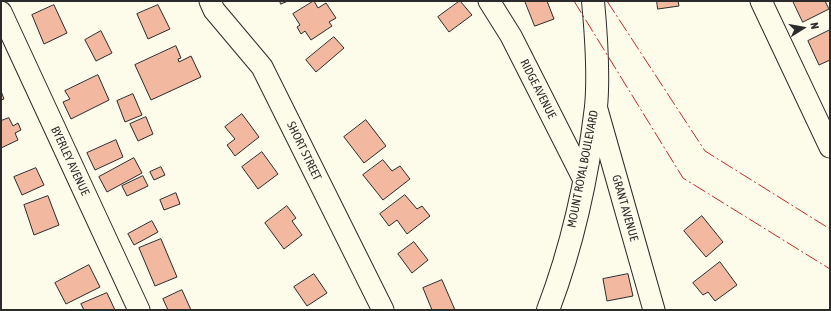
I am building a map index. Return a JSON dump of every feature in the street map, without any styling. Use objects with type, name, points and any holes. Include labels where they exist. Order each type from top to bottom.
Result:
[{"type":"main road","name":"MOUNT ROYAL BOULEVARD","points":[[548,310],[572,230],[584,180],[596,106],[596,33],[593,1]]},
{"type":"street","name":"SHORT STREET","points":[[210,1],[214,10],[262,66],[382,310]]},
{"type":"street","name":"RIDGE AVENUE","points":[[489,1],[511,36],[584,180]]},
{"type":"street","points":[[761,1],[830,147]]},
{"type":"street","name":"BYERLEY AVENUE","points":[[1,12],[139,310]]},
{"type":"street","name":"GRANT AVENUE","points":[[596,106],[654,310]]},
{"type":"building","points":[[280,1],[288,1],[281,4]]},
{"type":"building","points":[[314,1],[318,8],[326,3],[336,18],[329,22],[332,26],[311,40],[305,31],[301,34],[297,27],[300,25],[293,14]]},
{"type":"building","points":[[460,1],[472,15],[449,32],[438,17]]},
{"type":"building","points":[[525,1],[547,1],[554,19],[535,26]]},
{"type":"building","points":[[657,1],[678,1],[679,6],[658,9]]},
{"type":"building","points":[[793,1],[825,1],[829,9],[803,22]]},
{"type":"building","points":[[54,5],[67,33],[44,44],[32,15]]},
{"type":"building","points":[[158,5],[170,29],[148,39],[137,14]]},
{"type":"building","points":[[830,30],[830,60],[819,65],[808,41]]},
{"type":"building","points":[[101,31],[112,53],[96,61],[85,40]]},
{"type":"building","points":[[334,37],[344,48],[316,72],[306,60]]},
{"type":"building","points":[[176,46],[181,58],[178,59],[179,62],[191,56],[201,77],[151,100],[135,65]]},
{"type":"building","points":[[98,75],[109,100],[71,119],[63,102],[70,99],[65,91]]},
{"type":"building","points":[[1,91],[4,99],[1,100]]},
{"type":"building","points":[[133,94],[142,115],[125,122],[117,101]]},
{"type":"building","points":[[242,114],[259,137],[235,156],[227,145],[235,139],[225,127]]},
{"type":"building","points":[[146,117],[153,134],[138,141],[130,124]]},
{"type":"building","points":[[9,118],[13,126],[18,123],[21,130],[15,133],[18,140],[1,148],[1,121]]},
{"type":"building","points":[[366,120],[386,146],[364,163],[344,137]]},
{"type":"building","points":[[116,140],[123,157],[95,170],[87,153]]},
{"type":"building","points":[[262,152],[278,174],[258,189],[242,167]]},
{"type":"building","points":[[134,158],[142,173],[107,192],[99,177]]},
{"type":"building","points":[[383,160],[392,171],[400,166],[410,179],[383,200],[363,175]]},
{"type":"building","points":[[161,167],[165,175],[154,180],[150,172]]},
{"type":"building","points":[[36,168],[44,185],[22,195],[14,177]]},
{"type":"building","points":[[143,176],[148,186],[127,196],[122,186]]},
{"type":"building","points":[[176,193],[180,204],[164,210],[160,200]]},
{"type":"building","points":[[405,195],[417,209],[422,206],[430,216],[407,234],[397,220],[389,226],[380,214]]},
{"type":"building","points":[[48,196],[59,225],[34,235],[24,205]]},
{"type":"building","points":[[287,206],[296,218],[292,221],[302,235],[284,249],[265,223]]},
{"type":"building","points":[[702,216],[723,242],[706,257],[684,231]]},
{"type":"building","points":[[152,221],[158,232],[134,245],[128,234]]},
{"type":"building","points":[[161,239],[177,277],[155,286],[139,248]]},
{"type":"building","points":[[414,242],[428,260],[412,273],[398,254]]},
{"type":"building","points":[[720,262],[737,285],[715,301],[708,292],[703,295],[693,283]]},
{"type":"building","points":[[89,265],[100,287],[66,304],[55,283]]},
{"type":"building","points":[[314,274],[327,293],[307,306],[294,287]]},
{"type":"building","points":[[628,274],[633,296],[607,301],[603,279]]},
{"type":"building","points":[[442,280],[455,310],[432,310],[423,288]]},
{"type":"building","points":[[182,290],[191,310],[168,310],[163,299]]},
{"type":"building","points":[[107,293],[115,310],[84,310],[81,304]]},
{"type":"power","points":[[574,1],[683,178],[830,269]]},
{"type":"power","points":[[607,1],[705,151],[830,229]]}]
